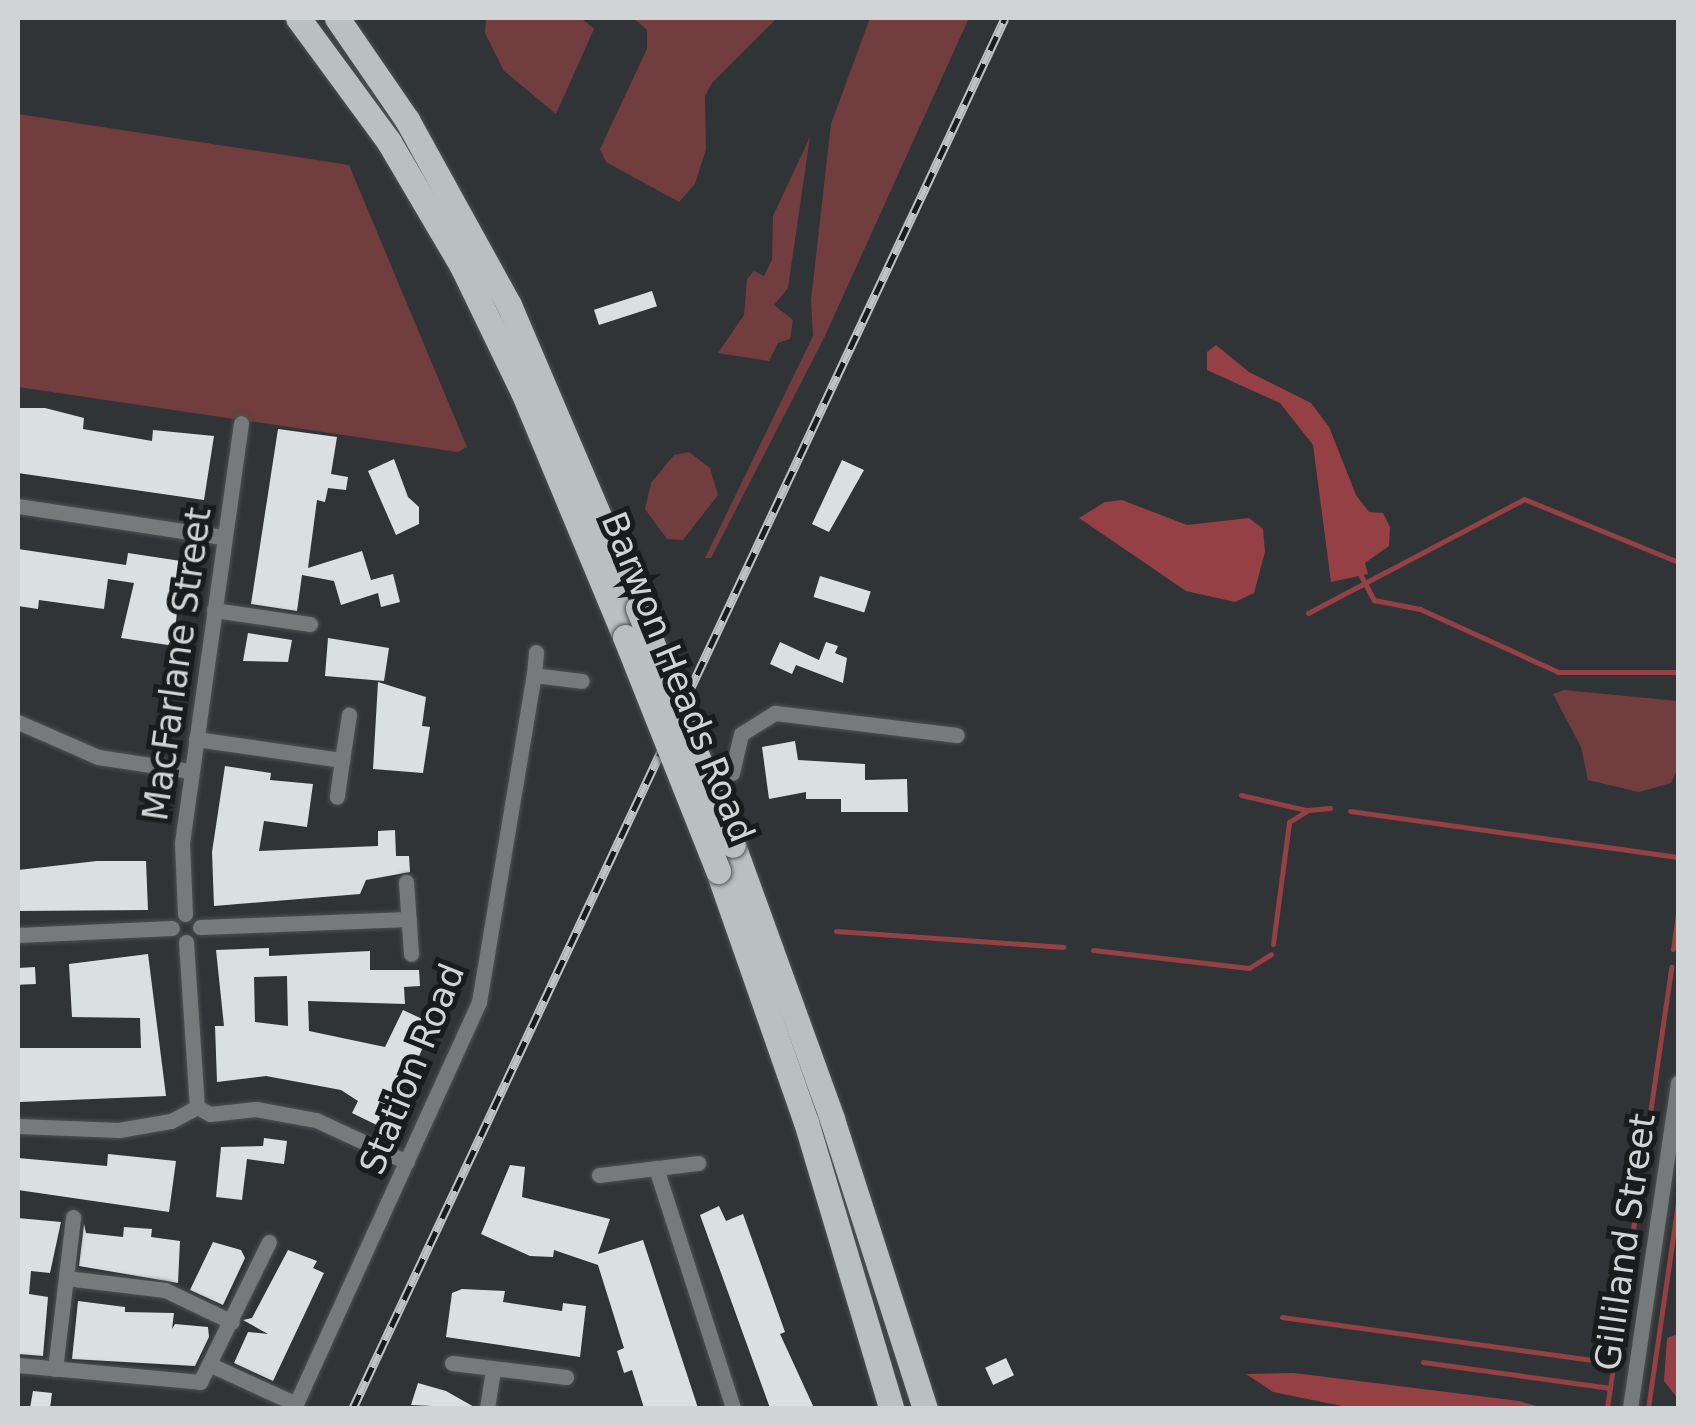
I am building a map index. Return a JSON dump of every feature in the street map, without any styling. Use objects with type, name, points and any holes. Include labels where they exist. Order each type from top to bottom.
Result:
[{"type":"main road","name":"Barwon Heads Road","points":[[298,18],[389,142],[462,266],[523,392],[718,871],[806,1122],[891,1408]]},
{"type":"main road","name":"Barwon Heads Road","points":[[337,18],[407,120],[502,292],[638,608],[732,844],[821,1085],[926,1408]]},
{"type":"street","name":"MacFarlane Street","points":[[185,914],[182,843],[241,423]]},
{"type":"street","points":[[18,506],[224,536]]},
{"type":"street","points":[[214,610],[310,624]]},
{"type":"street","name":"Station Road","points":[[295,1406],[484,986],[536,652]]},
{"type":"street","points":[[534,675],[582,681]]},
{"type":"street","points":[[732,773],[741,734],[775,712],[957,735]]},
{"type":"street","points":[[337,797],[349,714]]},
{"type":"street","points":[[18,722],[98,757],[192,770]]},
{"type":"street","points":[[196,739],[342,760]]},
{"type":"street","points":[[406,882],[411,954]]},
{"type":"street","points":[[18,935],[172,928],[185,914],[200,928]]},
{"type":"street","points":[[186,942],[200,928],[409,918]]},
{"type":"street","points":[[172,928],[186,942],[197,1107]]},
{"type":"street","name":"Gilliland Street","points":[[1630,1408],[1678,1083]]},
{"type":"street","points":[[197,1107],[210,1114],[256,1109],[316,1120],[407,1162]]},
{"type":"street","points":[[18,1126],[119,1130],[172,1121],[197,1107]]},
{"type":"street","points":[[599,1175],[698,1162]]},
{"type":"street","points":[[656,1168],[733,1408]]},
{"type":"street","points":[[55,1368],[73,1217]]},
{"type":"street","points":[[18,1364],[200,1382],[213,1366],[269,1242]]},
{"type":"street","points":[[66,1278],[165,1290],[232,1322]]},
{"type":"street","points":[[452,1363],[566,1378]]},
{"type":"street","points":[[213,1366],[295,1406]]},
{"type":"street","points":[[486,1408],[493,1368]]},
{"type":"shaded area","points":[[486,18],[581,18],[594,29],[556,114],[504,71],[485,33]]},
{"type":"shaded area","points":[[633,18],[777,18],[712,83],[705,96],[706,149],[695,184],[679,202],[606,162],[600,149],[647,49],[647,30]]},
{"type":"shaded area","points":[[870,18],[969,18],[824,338],[711,558],[705,558],[813,336],[811,300],[831,124]]},
{"type":"shaded area","points":[[18,114],[349,165],[467,447],[458,452],[18,387]]},
{"type":"shaded area","points":[[810,137],[788,288],[774,305],[793,320],[790,339],[778,343],[769,361],[718,353],[744,315],[747,279],[754,271],[764,276],[772,260],[773,216]]},
{"type":"shaded area","points":[[1216,345],[1249,372],[1311,403],[1329,427],[1356,495],[1369,512],[1383,513],[1390,527],[1389,546],[1365,563],[1368,574],[1331,582],[1313,445],[1280,403],[1207,370],[1207,352]]},
{"type":"shaded area","points":[[689,452],[710,468],[718,495],[683,540],[667,539],[645,509],[651,483],[674,455]]},
{"type":"shaded area","points":[[1122,500],[1187,525],[1249,518],[1263,529],[1265,552],[1254,593],[1235,602],[1186,591],[1079,518],[1105,502]]},
{"type":"shaded area","points":[[1564,690],[1678,701],[1678,768],[1671,783],[1639,792],[1588,780],[1581,747],[1553,694]]},
{"type":"shaded area","points":[[1678,1334],[1678,1399],[1664,1381],[1667,1338]]},
{"type":"shaded area","points":[[1294,1373],[1519,1401],[1544,1408],[1342,1406],[1273,1392],[1246,1374]]},
{"type":"building","points":[[652,291],[657,306],[599,325],[594,310]]},
{"type":"building","points":[[18,408],[45,408],[84,418],[83,429],[152,441],[153,430],[214,436],[204,500],[18,473]]},
{"type":"building","points":[[278,429],[337,437],[331,474],[348,477],[346,490],[328,488],[325,502],[317,500],[308,568],[362,551],[371,580],[393,574],[400,602],[381,607],[378,593],[341,605],[334,581],[302,575],[297,611],[251,604]]},
{"type":"building","points":[[394,459],[408,497],[419,507],[419,524],[396,535],[368,471]]},
{"type":"building","points":[[842,460],[864,470],[829,532],[812,524]]},
{"type":"building","points":[[18,549],[126,565],[128,553],[181,561],[175,634],[168,645],[121,638],[134,583],[108,579],[104,609],[39,600],[38,609],[18,606]]},
{"type":"building","points":[[820,576],[871,591],[864,613],[814,597]]},
{"type":"building","points":[[248,633],[292,640],[288,662],[243,661]]},
{"type":"building","points":[[328,638],[389,648],[384,681],[325,676]]},
{"type":"building","points":[[780,642],[819,660],[826,642],[838,646],[835,653],[847,658],[843,683],[796,665],[792,674],[770,664]]},
{"type":"building","points":[[378,682],[426,697],[422,726],[430,727],[423,773],[373,769]]},
{"type":"building","points":[[795,741],[798,760],[865,764],[865,780],[907,779],[908,812],[841,812],[841,799],[806,799],[806,792],[769,799],[762,747]]},
{"type":"building","points":[[225,766],[271,773],[270,780],[313,784],[307,827],[264,821],[259,851],[378,846],[378,831],[395,830],[396,856],[409,856],[410,872],[366,880],[360,894],[214,906],[212,852]]},
{"type":"building","points":[[97,861],[146,861],[148,910],[18,911],[18,870]]},
{"type":"building","points":[[269,948],[269,956],[370,951],[370,970],[419,970],[420,986],[404,987],[405,1004],[308,1001],[309,1031],[385,1047],[403,1010],[433,1024],[387,1130],[352,1113],[358,1101],[341,1090],[266,1076],[217,1082],[215,1026],[224,1026],[216,950]],"holes":[[[287,976],[288,1026],[255,1022],[254,977]]]},
{"type":"building","points":[[148,954],[166,1096],[20,1102],[18,1048],[141,1048],[140,1018],[72,1017],[69,964]]},
{"type":"building","points":[[35,967],[36,984],[19,985],[18,968]]},
{"type":"building","points":[[264,1138],[287,1141],[284,1164],[247,1159],[242,1200],[216,1197],[221,1147],[263,1146]]},
{"type":"building","points":[[108,1154],[176,1161],[169,1212],[18,1190],[18,1158],[107,1166]]},
{"type":"building","points":[[510,1165],[525,1167],[522,1197],[610,1219],[598,1254],[643,1240],[698,1408],[644,1408],[632,1370],[624,1373],[617,1351],[624,1348],[598,1265],[554,1250],[553,1257],[530,1256],[481,1234]]},
{"type":"building","points":[[719,1206],[726,1221],[743,1214],[785,1332],[780,1334],[814,1408],[770,1408],[700,1215]]},
{"type":"building","points":[[18,1218],[61,1222],[50,1273],[31,1271],[29,1294],[48,1297],[43,1356],[18,1354]]},
{"type":"building","points":[[84,1224],[86,1233],[123,1237],[124,1227],[152,1229],[151,1237],[180,1241],[178,1283],[79,1266]]},
{"type":"building","points":[[213,1242],[241,1250],[245,1258],[223,1305],[190,1290]]},
{"type":"building","points":[[288,1250],[317,1261],[313,1268],[324,1273],[273,1381],[234,1363],[248,1332],[268,1334],[243,1320],[252,1318]]},
{"type":"building","points":[[462,1289],[505,1291],[503,1302],[562,1311],[563,1303],[586,1306],[580,1357],[446,1337],[452,1293]]},
{"type":"building","points":[[78,1301],[125,1307],[125,1312],[174,1313],[172,1329],[175,1324],[208,1327],[209,1337],[195,1366],[72,1359]]},
{"type":"building","points":[[1006,1358],[1014,1375],[993,1385],[985,1368]]},
{"type":"building","points":[[418,1383],[446,1391],[476,1408],[411,1405]]},
{"type":"building","points":[[33,1391],[52,1393],[50,1408],[30,1408]]},
{"type":"waterway","points":[[1308,613],[1524,499],[1678,562]]},
{"type":"waterway","points":[[1360,574],[1374,600],[1420,609],[1558,672],[1678,672]]},
{"type":"waterway","points":[[1241,795],[1306,810]]},
{"type":"waterway","points":[[1273,944],[1289,822],[1308,810],[1330,808]]},
{"type":"waterway","points":[[1350,811],[1678,857]]},
{"type":"waterway","points":[[1673,949],[1678,914]]},
{"type":"waterway","points":[[836,931],[1063,947]]},
{"type":"waterway","points":[[1093,950],[1249,968],[1271,954]]},
{"type":"waterway","points":[[1607,1408],[1671,967]]},
{"type":"waterway","points":[[1648,1408],[1678,1203]]},
{"type":"waterway","points":[[1282,1317],[1614,1363]]},
{"type":"waterway","points":[[1423,1362],[1610,1388]]},
{"type":"railway","points":[[353,1408],[1005,18]]}]
